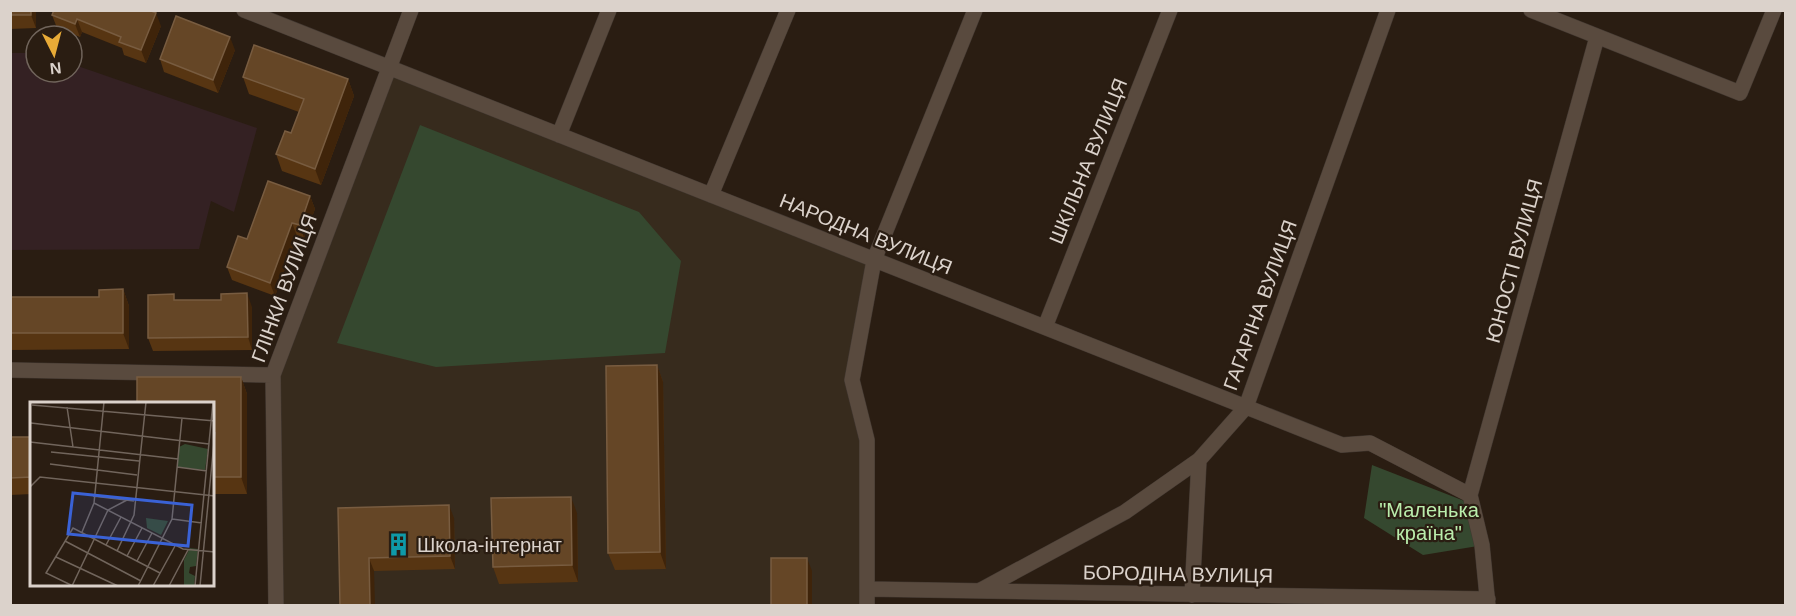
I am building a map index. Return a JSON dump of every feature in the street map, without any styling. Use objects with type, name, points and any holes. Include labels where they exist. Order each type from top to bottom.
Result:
[{"type":"street","name":"НАРОДНА ВУЛИЦЯ","points":[[244,10],[1342,445],[1370,443],[1470,495]]},
{"type":"street","name":"ГЛІНКИ ВУЛИЦЯ","points":[[276,606],[273,375],[411,10]]},
{"type":"street","points":[[559,135],[609,10]]},
{"type":"street","points":[[711,195],[788,10]]},
{"type":"street","points":[[867,606],[867,440],[852,380],[874,260],[975,10]]},
{"type":"street","name":"ШКІЛЬНА ВУЛИЦЯ","points":[[1044,327],[1170,10]]},
{"type":"street","name":"ГАГАРІНА ВУЛИЦЯ","points":[[979,591],[1125,512],[1199,460],[1246,407],[1388,10]]},
{"type":"street","points":[[1531,10],[1740,93],[1774,10]]},
{"type":"street","name":"ЮНОСТІ ВУЛИЦЯ","points":[[1470,495],[1598,37]]},
{"type":"street","points":[[10,370],[273,375]]},
{"type":"street","points":[[1192,595],[1199,460]]},
{"type":"street","points":[[1470,495],[1482,545],[1488,602]]},
{"type":"street","name":"БОРОДІНА ВУЛИЦЯ","points":[[867,589],[1488,602]]},
{"type":"shaded area","points":[[11,53],[24,53],[24,84],[84,84],[84,68],[257,128],[234,212],[211,201],[199,249],[11,250]]},
{"type":"shaded area","points":[[388,68],[874,260],[852,380],[867,440],[867,605],[276,605],[273,375]]},
{"type":"green space","points":[[420,125],[639,212],[681,261],[665,353],[436,367],[337,343]]},
{"type":"green space","name":"\"Маленька країна\"","points":[[1372,465],[1467,502],[1478,546],[1423,555],[1364,518]]},
{"type":"building","points":[[10,10],[31,10],[31,15],[10,15]]},
{"type":"building","points":[[54,10],[149,10],[156,13],[141,50],[119,42],[121,37],[77,19],[75,24],[52,15]]},
{"type":"building","points":[[176,16],[230,37],[213,80],[160,59]]},
{"type":"building","points":[[254,45],[348,79],[315,169],[276,154],[285,131],[291,133],[304,99],[243,77]]},
{"type":"building","points":[[268,181],[310,196],[300,225],[292,223],[270,283],[227,267],[238,236],[247,239]]},
{"type":"building","points":[[123,289],[123,333],[10,333],[10,297],[99,297],[99,290]]},
{"type":"building","points":[[247,293],[248,337],[148,338],[148,295],[174,294],[174,300],[221,300],[221,294]]},
{"type":"building","points":[[657,365],[660,552],[608,553],[606,366]]},
{"type":"building","points":[[137,377],[241,377],[241,477],[214,477],[214,402],[137,402]]},
{"type":"building","points":[[10,437],[30,437],[30,477],[10,478]]},
{"type":"building","points":[[571,497],[572,565],[493,567],[491,498]]},
{"type":"building","name":"Школа-інтернат","points":[[449,505],[450,556],[369,558],[370,606],[340,606],[338,508]]},
{"type":"building","points":[[771,558],[807,558],[807,606],[771,606]]},
{"type":"place","name":"Школа-інтернат","points":[[399,545]]}]
